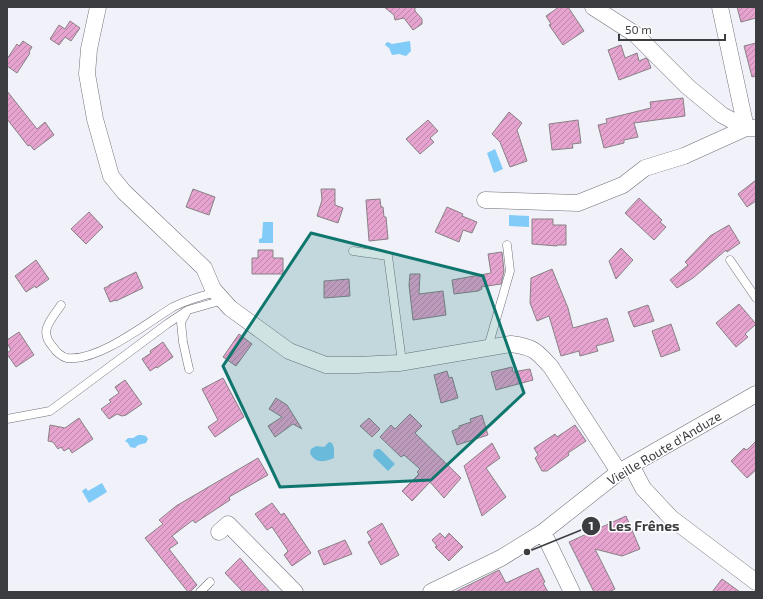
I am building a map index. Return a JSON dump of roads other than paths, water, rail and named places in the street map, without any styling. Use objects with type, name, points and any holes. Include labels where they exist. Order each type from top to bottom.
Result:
[{"type":"street","points":[[98,7],[88,49],[87,74],[95,119],[111,176],[124,192],[204,268],[213,288],[230,308],[289,351],[326,365],[402,362],[510,344],[528,347],[539,354],[551,367],[625,468],[671,518],[756,582]]},
{"type":"street","points":[[593,7],[635,34],[688,87],[722,115],[751,128]]},
{"type":"street","points":[[720,7],[751,128]]},
{"type":"street","points":[[485,200],[578,203],[623,186],[645,168],[684,156],[751,128]]},
{"type":"street","name":"Vieille Route d'Anduze","points":[[431,592],[501,558],[543,532],[625,468],[756,394]]},
{"type":"street","points":[[218,532],[228,524],[295,592]]},
{"type":"street","points":[[543,532],[572,592]]},
{"type":"lane","points":[[488,348],[510,271],[507,244]]},
{"type":"lane","points":[[353,251],[388,256],[402,362]]},
{"type":"lane","points":[[730,260],[756,298]]},
{"type":"lane","points":[[61,305],[46,328],[46,336],[50,344],[57,352],[66,358],[80,357],[96,353],[115,344],[189,299],[220,296]]},
{"type":"lane","points":[[7,419],[50,411],[167,324],[188,310],[220,296]]},
{"type":"lane","points":[[188,310],[181,322],[183,342],[189,369]]},
{"type":"lane","points":[[200,592],[210,582]]},
{"type":"water","points":[[410,41],[411,51],[406,56],[399,54],[392,55],[389,48],[385,45],[388,42],[392,44]]},
{"type":"water","points":[[495,149],[503,169],[494,173],[487,153]]},
{"type":"water","points":[[509,215],[529,216],[529,227],[509,226]]},
{"type":"water","points":[[263,222],[273,222],[273,243],[259,243],[259,239],[262,238]]},
{"type":"water","points":[[138,435],[146,436],[148,439],[146,443],[138,445],[135,448],[130,447],[125,441],[128,438],[133,438]]},
{"type":"water","points":[[329,442],[332,443],[334,448],[334,458],[320,461],[312,457],[310,453],[311,449],[316,446],[324,447]]},
{"type":"water","points":[[380,449],[395,464],[388,471],[373,456],[374,451]]},
{"type":"water","points":[[102,483],[107,492],[89,503],[82,491],[86,488],[88,491]]},
{"type":"place","name":"Les Frênes","points":[[527,552]]}]
